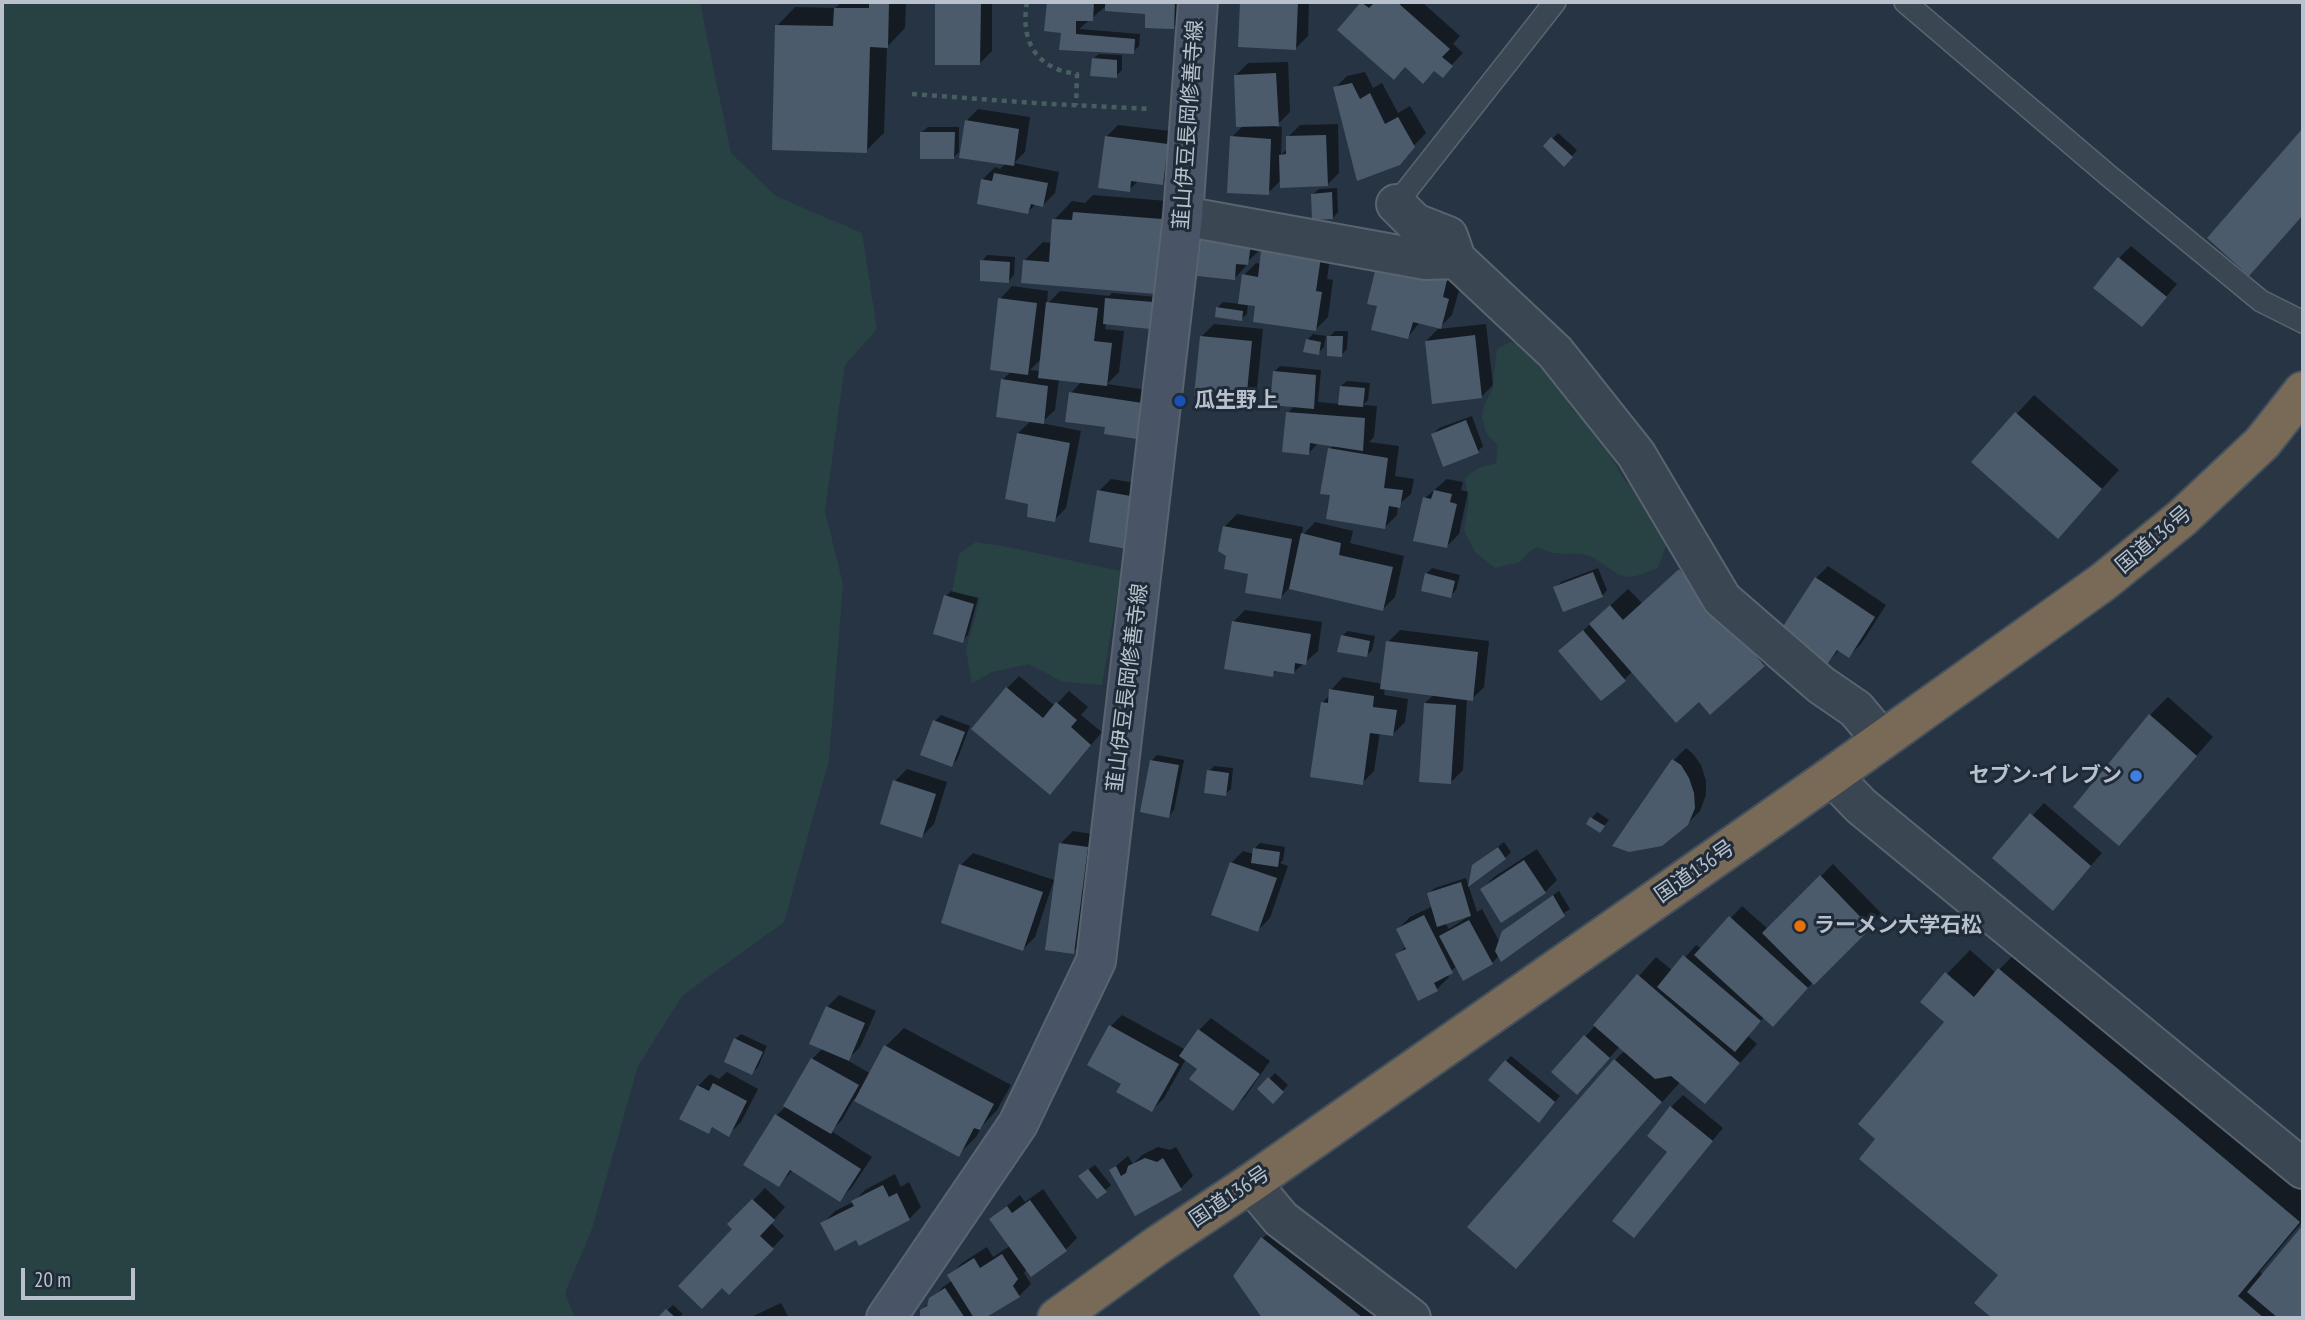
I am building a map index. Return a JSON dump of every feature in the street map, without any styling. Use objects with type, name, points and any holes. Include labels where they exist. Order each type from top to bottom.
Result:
[{"type":"highway","name":"国道136号","points":[[1057,1318],[1832,776],[2103,582],[2182,518],[2262,443],[2303,391]]},
{"type":"main road","name":"韮山伊豆長岡修善寺線","points":[[886,1318],[1018,1124],[1096,961],[1183,216],[1198,2]]},
{"type":"street","points":[[1396,204],[1415,223],[1448,236],[1456,259],[1555,352],[1636,454],[1722,599],[1821,685],[1856,709],[1881,739]]},
{"type":"street","points":[[1183,216],[1426,260],[1456,259]]},
{"type":"street","points":[[1832,776],[1871,815],[2303,1170]]},
{"type":"street","points":[[1251,1183],[1282,1219],[1411,1318]]},
{"type":"lane","points":[[1396,204],[1555,2]]},
{"type":"lane","points":[[1905,2],[2261,301],[2303,323]]},
{"type":"path","points":[[1027,2],[1025,28],[1028,43],[1038,58],[1065,72],[1077,74],[1076,105]]},
{"type":"path","points":[[912,94],[1191,110]]},
{"type":"green space","points":[[2,2],[700,2],[731,153],[776,196],[862,233],[877,329],[845,365],[825,511],[843,584],[829,760],[784,922],[682,996],[638,1066],[592,1229],[565,1293],[575,1318],[2,1318]]},
{"type":"green space","points":[[1510,342],[1527,346],[1574,411],[1596,431],[1625,481],[1645,494],[1665,520],[1666,545],[1658,568],[1631,577],[1625,576],[1586,555],[1556,553],[1538,547],[1520,562],[1495,568],[1475,552],[1464,530],[1469,500],[1465,478],[1478,468],[1496,463],[1498,446],[1486,433],[1482,417],[1484,405],[1492,390],[1497,349]]},
{"type":"green space","points":[[976,542],[1121,571],[1102,685],[1063,682],[1029,664],[992,672],[972,683],[966,650],[980,598],[952,592],[959,554]]},
{"type":"building","points":[[869,2],[889,2],[888,48],[870,47],[867,153],[772,150],[775,25],[833,26],[834,8],[869,8]]},
{"type":"building","points":[[935,2],[981,2],[980,65],[935,65]]},
{"type":"building","points":[[1047,2],[1094,2],[1093,21],[1076,21],[1076,34],[1135,39],[1134,54],[1059,50],[1061,33],[1044,31]]},
{"type":"building","points":[[1105,2],[1175,2],[1174,29],[1145,28],[1145,14],[1105,11]]},
{"type":"building","points":[[1240,2],[1298,2],[1296,50],[1238,47]]},
{"type":"building","points":[[1361,2],[1369,8],[1375,2],[1397,2],[1450,49],[1442,57],[1453,66],[1443,78],[1434,71],[1423,84],[1405,67],[1394,80],[1337,30]]},
{"type":"building","points":[[1092,58],[1117,60],[1117,78],[1090,76]]},
{"type":"building","points":[[1276,73],[1279,126],[1236,127],[1234,75]]},
{"type":"building","points":[[1352,83],[1360,99],[1370,93],[1385,124],[1398,117],[1415,147],[1400,165],[1357,181],[1333,87]]},
{"type":"building","points":[[965,120],[1019,129],[1014,166],[959,158]]},
{"type":"building","points":[[2303,128],[2303,215],[2249,276],[2207,238]]},
{"type":"building","points":[[920,132],[955,132],[954,159],[920,159]]},
{"type":"building","points":[[1326,135],[1328,186],[1280,188],[1279,155],[1286,154],[1286,136]]},
{"type":"building","points":[[1105,136],[1168,144],[1163,185],[1131,181],[1130,192],[1098,188]]},
{"type":"building","points":[[1230,136],[1271,139],[1269,195],[1227,193]]},
{"type":"building","points":[[1551,137],[1573,157],[1564,167],[1543,146]]},
{"type":"building","points":[[994,173],[1048,183],[1043,207],[1031,204],[1028,214],[977,204],[981,179],[992,181]]},
{"type":"building","points":[[1332,192],[1333,219],[1312,220],[1311,194]]},
{"type":"building","points":[[1073,212],[1162,219],[1156,294],[1021,283],[1023,260],[1049,262],[1052,219],[1072,220]]},
{"type":"building","points":[[1202,232],[1252,237],[1248,265],[1236,264],[1235,280],[1197,276]]},
{"type":"building","points":[[1262,242],[1322,250],[1316,291],[1322,292],[1316,331],[1253,322],[1255,306],[1238,304],[1242,274],[1258,277]]},
{"type":"building","points":[[2118,257],[2167,297],[2142,327],[2093,288]]},
{"type":"building","points":[[980,260],[1010,262],[1009,283],[980,281]]},
{"type":"building","points":[[1377,263],[1447,280],[1443,297],[1449,299],[1441,329],[1413,322],[1408,339],[1371,330],[1377,306],[1367,304]]},
{"type":"building","points":[[998,298],[1037,303],[1028,375],[990,370]]},
{"type":"building","points":[[1105,298],[1153,302],[1150,329],[1103,324]]},
{"type":"building","points":[[1046,302],[1098,308],[1094,341],[1112,343],[1107,386],[1038,378]]},
{"type":"building","points":[[1216,307],[1243,311],[1242,321],[1215,317]]},
{"type":"building","points":[[1475,335],[1482,398],[1432,404],[1425,341]]},
{"type":"building","points":[[1200,336],[1252,341],[1246,402],[1194,396]]},
{"type":"building","points":[[1327,336],[1343,336],[1342,357],[1327,356]]},
{"type":"building","points":[[1306,339],[1321,342],[1319,355],[1303,352]]},
{"type":"building","points":[[1273,371],[1316,375],[1314,409],[1270,405]]},
{"type":"building","points":[[1001,379],[1048,386],[1044,424],[996,417]]},
{"type":"building","points":[[1340,386],[1365,388],[1363,407],[1338,405]]},
{"type":"building","points":[[1069,392],[1149,404],[1144,440],[1104,434],[1105,427],[1065,422]]},
{"type":"building","points":[[1286,412],[1365,418],[1363,451],[1310,443],[1309,455],[1282,452]]},
{"type":"building","points":[[2015,412],[2102,489],[2058,539],[1971,462]]},
{"type":"building","points":[[1466,420],[1479,453],[1443,467],[1431,434]]},
{"type":"building","points":[[1017,433],[1070,443],[1055,522],[1027,517],[1028,504],[1005,499]]},
{"type":"building","points":[[1328,448],[1388,458],[1384,488],[1403,490],[1400,508],[1389,506],[1385,529],[1326,519],[1330,495],[1320,494]]},
{"type":"building","points":[[1097,490],[1136,497],[1127,549],[1089,542]]},
{"type":"building","points":[[1434,490],[1452,494],[1450,502],[1457,504],[1447,548],[1413,541],[1423,497],[1431,499]]},
{"type":"building","points":[[1223,526],[1292,539],[1281,599],[1245,593],[1248,574],[1224,569],[1226,556],[1218,551]]},
{"type":"building","points":[[1301,533],[1341,543],[1339,555],[1393,567],[1383,611],[1289,589]]},
{"type":"building","points":[[1679,569],[1765,666],[1710,715],[1699,702],[1676,723],[1589,624],[1610,605],[1623,620]]},
{"type":"building","points":[[1593,572],[1603,597],[1563,612],[1553,587]]},
{"type":"building","points":[[1425,573],[1455,581],[1451,598],[1421,591]]},
{"type":"building","points":[[1815,577],[1875,617],[1849,658],[1837,650],[1824,669],[1776,637]]},
{"type":"building","points":[[944,595],[974,604],[963,643],[933,634]]},
{"type":"building","points":[[1232,621],[1311,634],[1306,665],[1295,663],[1294,674],[1274,671],[1273,677],[1224,669]]},
{"type":"building","points":[[1583,630],[1626,681],[1601,701],[1558,651]]},
{"type":"building","points":[[1341,635],[1370,641],[1367,657],[1337,652]]},
{"type":"building","points":[[1386,641],[1478,652],[1473,701],[1380,689]]},
{"type":"building","points":[[1006,687],[1043,718],[1056,702],[1077,720],[1071,727],[1091,745],[1050,795],[971,729]]},
{"type":"building","points":[[1329,689],[1374,696],[1373,707],[1397,710],[1393,736],[1370,733],[1363,785],[1310,777],[1321,702],[1328,703]]},
{"type":"building","points":[[1424,703],[1456,705],[1451,784],[1419,782]]},
{"type":"building","points":[[2149,714],[2197,756],[2119,846],[2073,807]]},
{"type":"building","points":[[933,720],[965,732],[952,767],[920,755]]},
{"type":"building","points":[[1672,759],[1681,765],[1694,793],[1695,808],[1688,825],[1662,846],[1629,852],[1612,846]]},
{"type":"building","points":[[1150,760],[1179,765],[1169,818],[1140,812]]},
{"type":"building","points":[[1207,770],[1229,773],[1226,796],[1204,793]]},
{"type":"building","points":[[893,780],[936,794],[922,838],[880,824]]},
{"type":"building","points":[[2030,813],[2091,866],[2053,911],[1992,858]]},
{"type":"building","points":[[1590,817],[1605,826],[1600,833],[1586,824]]},
{"type":"building","points":[[1059,843],[1088,847],[1074,954],[1045,950]]},
{"type":"building","points":[[1498,847],[1506,859],[1468,887],[1472,865]]},
{"type":"building","points":[[1253,848],[1280,852],[1278,867],[1251,863]]},
{"type":"building","points":[[1524,860],[1546,893],[1501,923],[1480,889]]},
{"type":"building","points":[[1230,862],[1277,878],[1258,932],[1211,915]]},
{"type":"building","points":[[959,864],[1043,892],[1023,951],[941,923]]},
{"type":"building","points":[[1820,875],[1871,928],[1814,985],[1762,933]]},
{"type":"building","points":[[1461,882],[1471,916],[1437,927],[1427,893]]},
{"type":"building","points":[[1553,895],[1565,916],[1501,962],[1495,951],[1502,931]]},
{"type":"building","points":[[1424,915],[1453,973],[1434,983],[1438,991],[1418,1001],[1395,954],[1406,949],[1396,929]]},
{"type":"building","points":[[1729,916],[1808,988],[1773,1027],[1694,955]]},
{"type":"building","points":[[1469,920],[1493,964],[1463,981],[1439,936]]},
{"type":"building","points":[[1683,955],[1761,1021],[1735,1052],[1657,987]]},
{"type":"building","points":[[1998,968],[2300,1222],[2238,1296],[2264,1318],[1992,1318],[1974,1303],[1998,1275],[1859,1159],[1875,1139],[1858,1124],[1944,1022],[1920,1002],[1945,972],[1974,997]]},
{"type":"building","points":[[1637,974],[1740,1063],[1705,1104],[1671,1076],[1655,1079],[1593,1025]]},
{"type":"building","points":[[826,1006],[865,1023],[849,1061],[809,1044]]},
{"type":"building","points":[[1109,1025],[1179,1064],[1152,1112],[1116,1092],[1121,1084],[1087,1065]]},
{"type":"building","points":[[1198,1029],[1260,1074],[1233,1111],[1189,1079],[1197,1069],[1179,1056]]},
{"type":"building","points":[[1584,1035],[1610,1058],[1577,1095],[1551,1072]]},
{"type":"building","points":[[734,1038],[763,1052],[752,1075],[724,1062]]},
{"type":"building","points":[[884,1045],[994,1104],[980,1130],[974,1128],[959,1157],[854,1101]]},
{"type":"building","points":[[811,1058],[859,1085],[831,1134],[783,1106]]},
{"type":"building","points":[[1614,1059],[1662,1102],[1516,1269],[1467,1227]]},
{"type":"building","points":[[1505,1060],[1555,1102],[1539,1123],[1488,1080]]},
{"type":"building","points":[[1268,1077],[1284,1092],[1273,1104],[1257,1089]]},
{"type":"building","points":[[713,1083],[747,1101],[729,1137],[712,1127],[709,1134],[679,1119],[697,1085],[709,1091]]},
{"type":"building","points":[[1670,1106],[1713,1141],[1634,1238],[1612,1221],[1667,1152],[1647,1136]]},
{"type":"building","points":[[775,1114],[861,1169],[840,1202],[790,1170],[779,1187],[743,1165]]},
{"type":"building","points":[[1145,1158],[1157,1162],[1163,1158],[1182,1190],[1135,1216],[1109,1170],[1116,1166],[1121,1176],[1126,1173],[1128,1166]]},
{"type":"building","points":[[1088,1169],[1107,1192],[1097,1199],[1078,1176]]},
{"type":"building","points":[[883,1185],[889,1197],[897,1193],[910,1220],[859,1246],[856,1240],[835,1251],[820,1223],[854,1206],[851,1201]]},
{"type":"building","points":[[752,1199],[775,1220],[760,1236],[774,1249],[729,1295],[722,1288],[702,1309],[678,1286],[732,1229],[727,1224]]},
{"type":"building","points":[[1030,1200],[1067,1251],[1031,1277],[989,1219],[1007,1206],[1012,1213]]},
{"type":"building","points":[[2303,1225],[2303,1318],[2278,1318],[2247,1292]]},
{"type":"building","points":[[1261,1237],[1363,1318],[1262,1318],[1233,1276]]},
{"type":"building","points":[[1002,1254],[1018,1279],[1013,1286],[1020,1297],[985,1318],[974,1318],[947,1275],[974,1258],[980,1268]]},
{"type":"building","points":[[945,1288],[965,1318],[920,1318],[920,1310],[927,1306],[929,1298]]},
{"type":"building","points":[[666,1309],[676,1318],[657,1318]]},
{"type":"place","name":"瓜生野上","points":[[1180,401]]},
{"type":"place","name":"セブン-イレブン","points":[[2136,776]]},
{"type":"place","name":"ラーメン大学石松","points":[[1800,926]]}]
